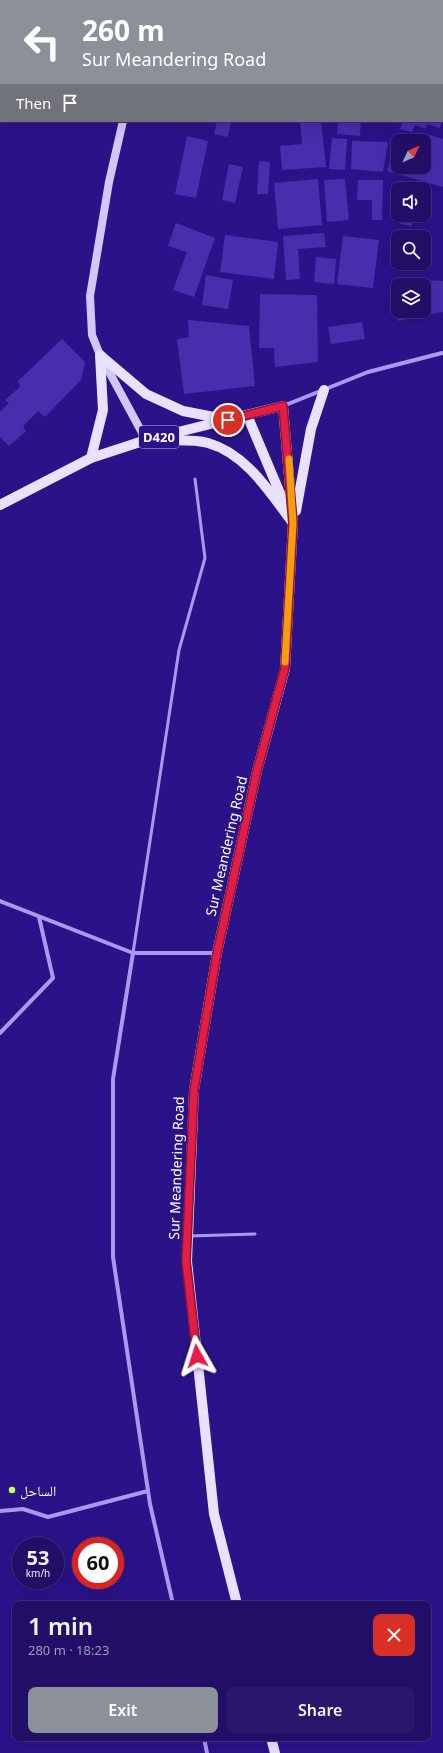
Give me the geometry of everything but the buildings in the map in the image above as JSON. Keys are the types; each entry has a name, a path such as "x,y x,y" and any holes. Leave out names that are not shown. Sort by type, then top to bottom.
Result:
{"main road":[{"path":"100,355 146,394 184,411 228,420"},
{"path":"91,458 102,410 100,355"},
{"path":"293,523 311,429 324,390"},
{"name":"D420","path":"0,505 91,458 146,440 283,406"},
{"name":"Sur Meandering Road","path":"236,1601 214,1514 186,1261 194,1090 217,953 257,771 285,668 293,523 283,406"},
{"name":"Sur Meandering Road","path":"247,415 293,523"},
{"path":"146,440 207,442 231,452 256,475 293,523"},
{"path":"272,1741 275,1753"}],"street":[{"path":"123,122 109,182 90,296 92,336 100,355 146,440"},
{"path":"283,406 368,372 442,353"},
{"path":"0,901 133,953 217,953"},
{"path":"0,1032 53,978 39,917"},
{"path":"133,953 113,1079 113,1257 148,1491 172,1601"},
{"path":"0,1511 23,1509 48,1517 148,1491"},
{"path":"205,1741 207,1753"}],"lane":[{"path":"133,953 179,650 205,558 195,479"},
{"path":"187,1236 255,1234"}],"slow traffic":[{"path":"285,662 293,523 289,459"}],"place":[{"name":"الساحل","path":"12,1490"}],"route":[{"path":"197,1356 186,1261 194,1090 217,953 257,771 285,668 293,523 283,406 228,420"}]}
